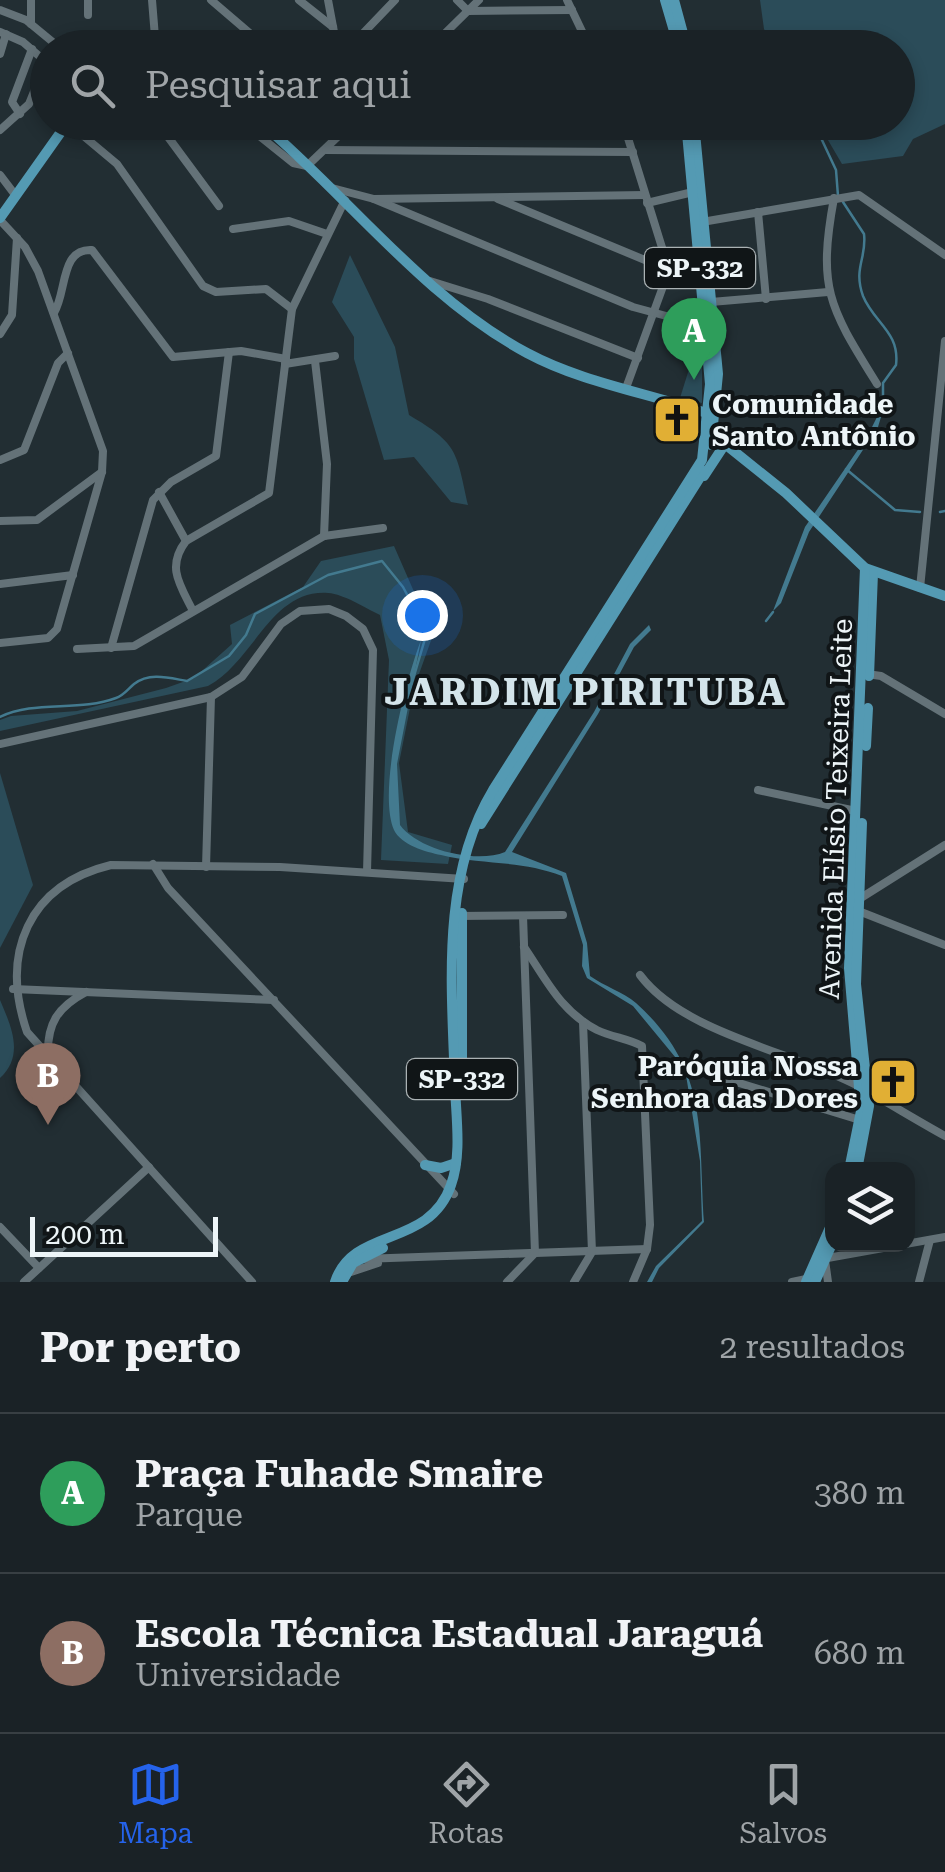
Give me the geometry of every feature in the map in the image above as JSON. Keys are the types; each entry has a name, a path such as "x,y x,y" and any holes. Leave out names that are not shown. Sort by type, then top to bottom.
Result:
{"main road":[{"path":"666,0 677,30"},
{"path":"674,0 680,30"},
{"path":"0,219 56,140"},
{"path":"281,140 430,281 478,321 531,355 708,414 725,444 869,570 945,596"},
{"name":"SP-332","path":"341,1279 353,1254 422,1225 452,1192 456,1163 459,916 466,851 498,783 696,475 710,399 712,302 688,140"},
{"name":"SP-332","path":"466,851 700,482 715,429 709,327 699,251 695,140"},
{"path":"699,251 712,302"},
{"path":"695,409 710,399"},
{"path":"700,482 725,444"},
{"name":"Avenida Elísio Teixeira Leite","path":"855,1162 864,1121 864,1091 850,987 869,570"},
{"name":"Avenida Elísio Teixeira Leite","path":"856,906 856,811 861,772"},
{"name":"SP-332","path":"341,1279 360,1258 428,1228 452,1192 462,1158 459,916"},
{"path":"424,1165 441,1168 456,1163"},
{"path":"815,1280 825,1246"},
{"path":"821,1259 826,1252"}],"street":[{"path":"31,0 31,24"},
{"path":"88,0 88,14"},
{"path":"152,0 160,30"},
{"path":"211,0 245,30"},
{"path":"299,0 333,27"},
{"path":"328,0 334,30"},
{"path":"367,30 396,0"},
{"path":"457,0 468,11 572,10"},
{"path":"448,30 479,0"},
{"path":"567,0 581,30"},
{"path":"0,10 38,30"},
{"path":"0,54 3,33 30,47"},
{"path":"20,114 12,102 30,53"},
{"path":"1,127 30,102"},
{"path":"89,140 118,164 203,286 216,292 266,290 292,309"},
{"path":"170,140 219,206"},
{"path":"264,140 293,163 310,165 336,140"},
{"path":"626,388 656,315 669,270 628,140"},
{"path":"326,150 632,152"},
{"path":"0,175 16,196"},
{"path":"332,188 374,199 656,315 709,327"},
{"path":"374,199 646,199 693,192"},
{"path":"700,222 854,195 867,198 945,255"},
{"path":"495,197 669,270"},
{"path":"836,198 827,238 828,292 836,317 876,384"},
{"path":"193,611 174,572 186,541 270,493 292,309 345,200"},
{"path":"758,212 766,299"},
{"path":"0,219 30,255 54,313 101,443 102,472 53,635 0,643"},
{"path":"233,229 289,221 327,234"},
{"path":"0,334 12,315 18,238"},
{"path":"54,313 72,256 80,250 92,250 169,354 181,359 229,352 286,362 335,356"},
{"path":"430,281 488,299 638,358"},
{"path":"712,302 828,292"},
{"path":"920,588 945,342"},
{"path":"111,648 147,518 160,492 216,456 229,352"},
{"path":"0,460 24,450 58,363 68,353"},
{"path":"315,361 327,464 324,536"},
{"path":"0,521 38,520 102,472"},
{"path":"160,492 186,541"},
{"path":"147,518 172,515"},
{"path":"77,648 111,648 146,641 324,536 383,528"},
{"path":"0,584 74,575"},
{"path":"0,744 211,697 242,677 281,624 300,610 329,610 363,630 375,664 367,872"},
{"path":"866,674 882,676 945,714"},
{"path":"206,867 211,697"},
{"path":"758,790 856,811"},
{"path":"856,906 943,848"},
{"path":"153,864 168,888 452,1192"},
{"path":"252,1282 27,1032 13,989 20,936 45,896 85,871 153,864 462,878"},
{"path":"856,906 945,945"},
{"path":"459,916 563,915"},
{"path":"507,1282 535,1254 523,916"},
{"path":"524,947 546,986 583,1022 640,1044 648,1154 647,1249 633,1282"},
{"path":"640,975 653,991 700,1019 864,1091 945,1136"},
{"path":"524,997 546,986"},
{"path":"13,989 274,1000"},
{"path":"48,1056 53,1019 64,1006 86,992"},
{"path":"574,1282 592,1252 583,1022"},
{"path":"700,1071 864,1121"},
{"path":"24,1282 149,1167"},
{"path":"0,1226 39,1268"},
{"path":"792,1282 815,1280 821,1259 945,1237"},
{"path":"919,1282 930,1240"},
{"path":"360,1258 382,1262 647,1249"},
{"path":"341,1279 382,1262"}],"shaded area":[{"path":"760,0 945,0 945,124 915,138 915,30 764,29"},
{"path":"828,140 912,140 903,156 842,164"},
{"path":"350,255 395,347 409,415 452,450 468,505 451,502 414,457 384,460 354,359 354,337 332,302"},
{"path":"690,366 702,366 702,403 680,398"},
{"path":"887,397 878,427 809,532 781,603 773,611 805,527 868,435"},
{"path":"394,546 433,635 414,688 399,763 408,832 452,845 448,864 381,860 389,660 380,615 341,596 308,595 292,602 224,675 208,686 0,731 0,720 11,716 77,711 194,678 232,644 230,625 303,587 321,561"},
{"path":"649,625 651,630 634,647 598,714 512,852 566,873 587,943 590,976 636,1003 660,1028 684,1067 633,1006 587,978 582,966 583,945 562,876 532,867 421,850 397,835 390,812 396,735 421,640 397,764 400,825 434,848 479,856 505,852 594,712 630,644"},
{"path":"0,773 33,885 0,948"},
{"path":"0,1000 14,1050 8,1069 0,1078"},
{"path":"685,1071 696,1104 699,1131 704,1222 659,1268 652,1282 647,1282 656,1266 702,1221 700,1161"}],"waterway":[{"path":"822,140 836,170 838,196"},
{"path":"843,202 864,234 859,278 863,296 890,336 896,354 896,365 883,383 883,409"},
{"path":"846,469 895,510 920,512"},
{"path":"940,512 945,511"},
{"path":"0,717 27,709 102,702 119,697 146,678 187,681 229,656 246,635 255,614 328,575 382,561 403,587 427,632 409,693"},
{"path":"766,621 773,612"}],"place":[{"name":"Praça Fuhade Smaire","path":"694,380"},
{"name":"Comunidade Santo Antônio","path":"677,420"},
{"name":"Paróquia Nossa Senhora das Dores","path":"893,1082"},
{"name":"Escola Técnica Estadual Jaraguá","path":"48,1125"}],"district":[{"name":"JARDIM PIRITUBA","path":"586,692"}]}
